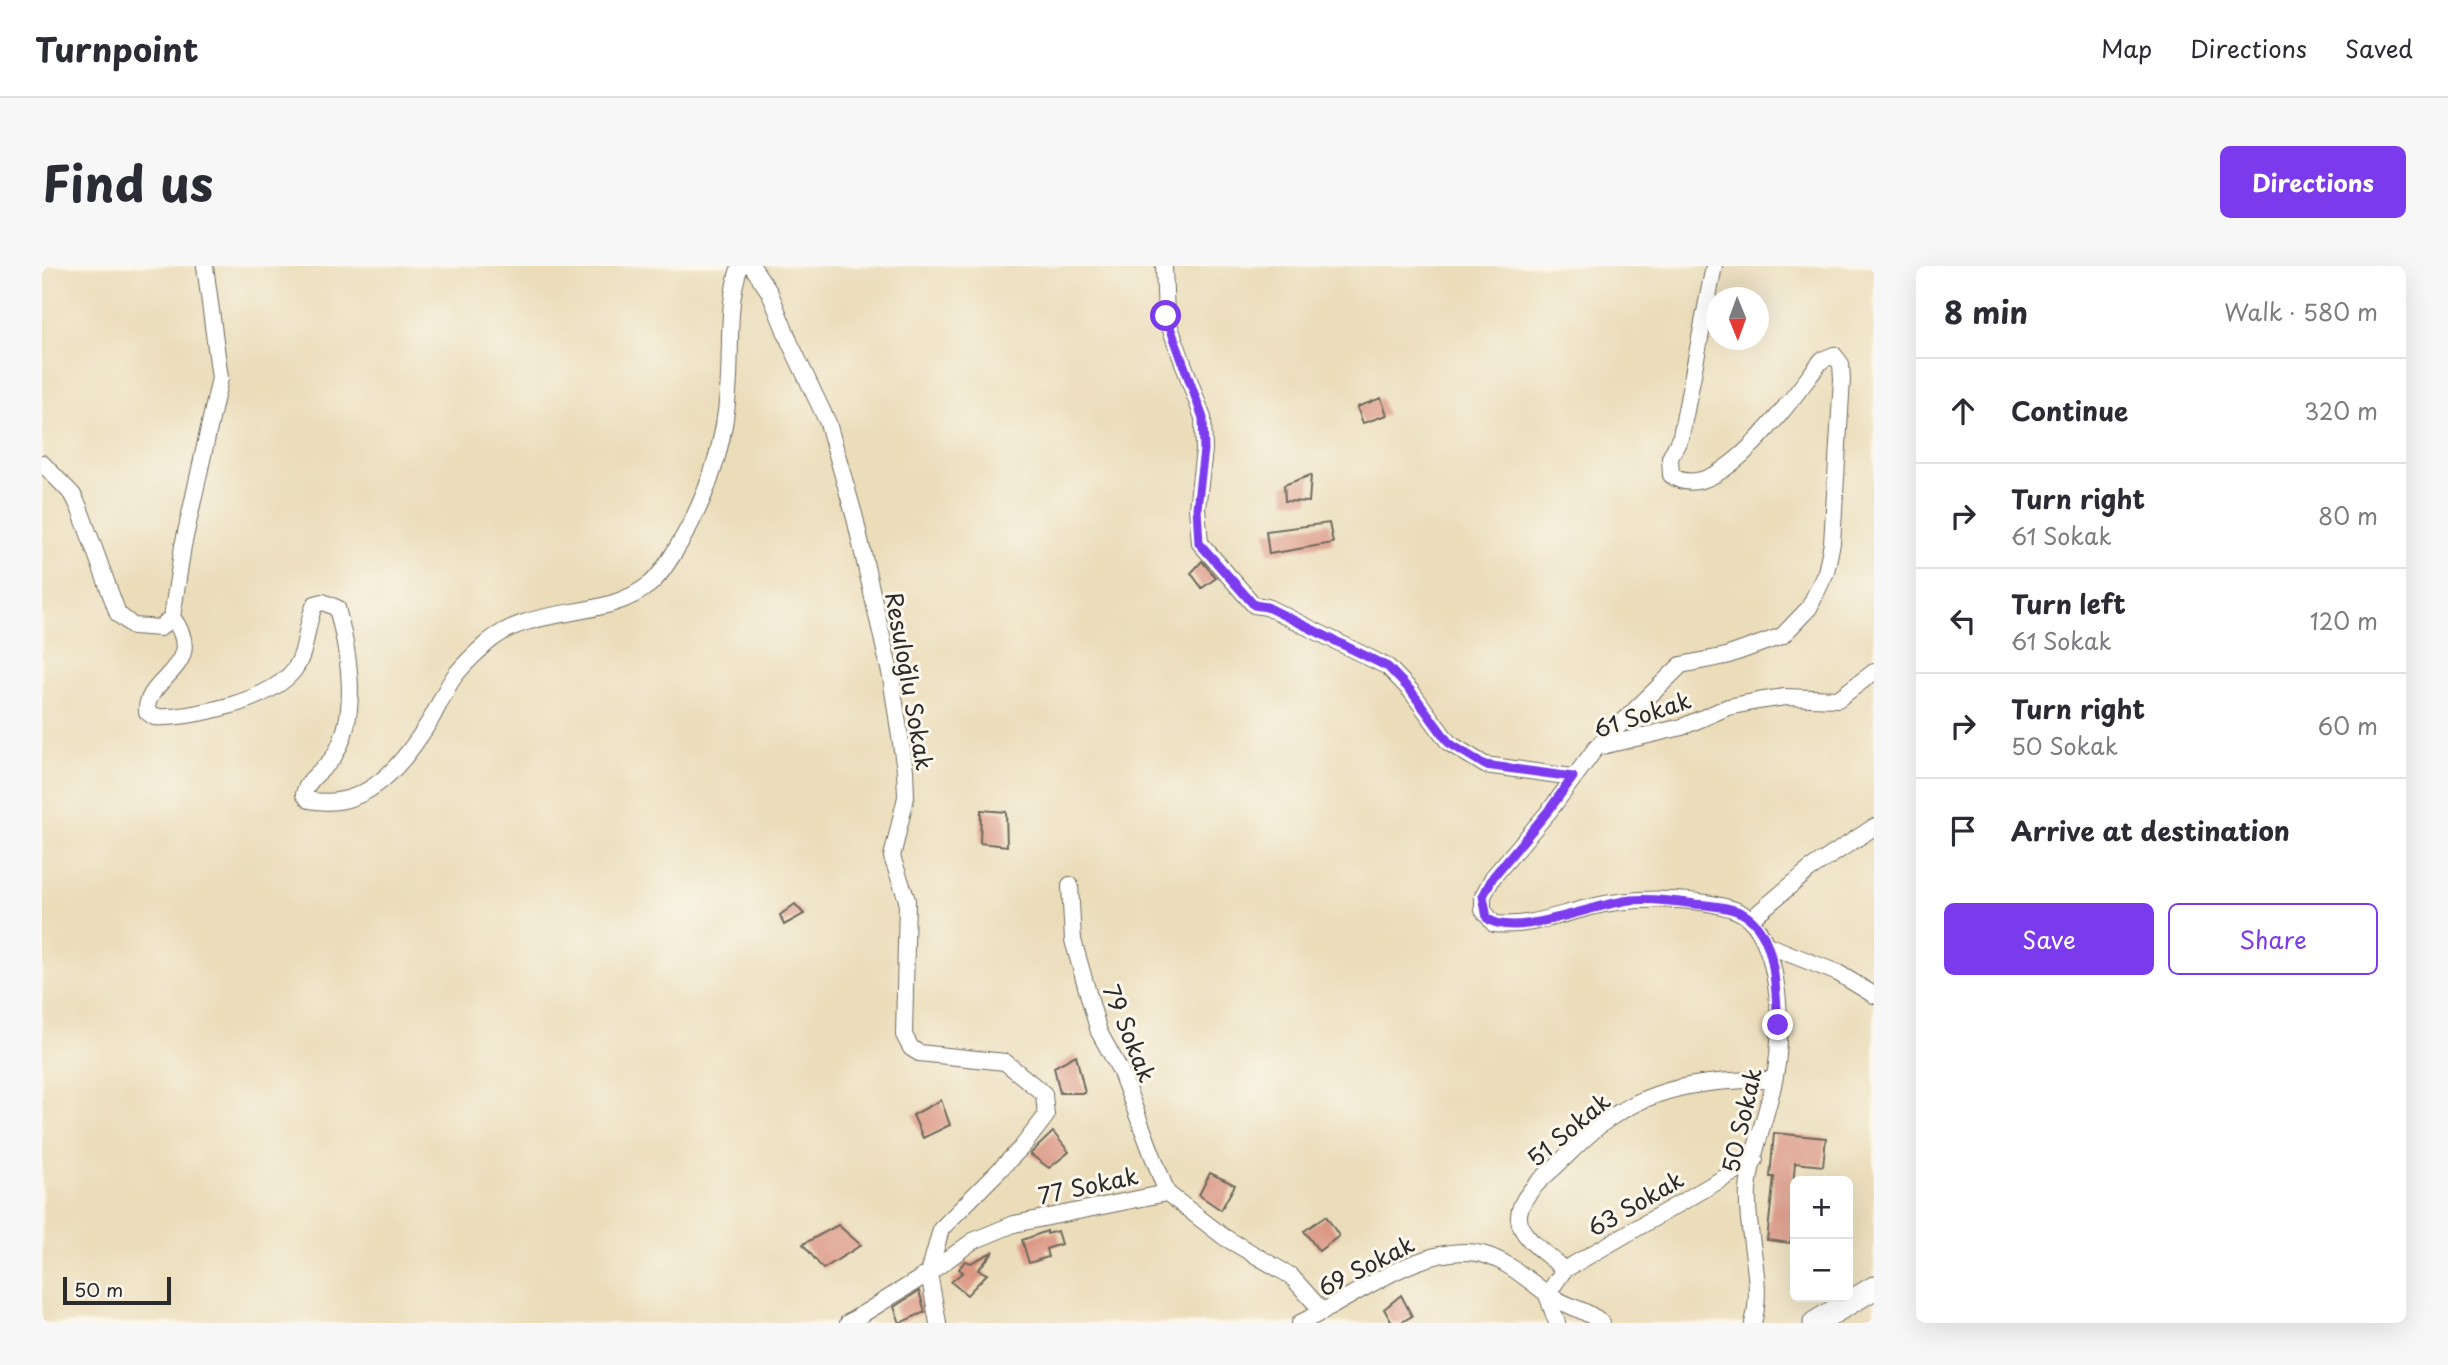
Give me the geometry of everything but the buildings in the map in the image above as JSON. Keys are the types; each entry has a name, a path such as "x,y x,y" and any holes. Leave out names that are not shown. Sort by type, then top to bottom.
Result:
{"highway":[{"path":"1815,1323 1874,1289"}],"street":[{"path":"42,463 72,495 79,507 118,614 133,626 160,628 172,617 183,546 220,378 205,266"},
{"path":"172,617 181,629 182,653 175,671 149,694 147,712 154,717 207,713 251,699 293,671 303,649 309,617 315,604 323,602 337,608 345,638 348,669 348,724 334,757 306,785 304,794 309,800 336,804 355,797 397,770 432,719 456,674 488,642 509,628 628,598 651,584 676,550 707,488 722,447 728,392 733,284 740,266"},
{"name":"Resuloğlu Sokak","path":"752,266 771,293 790,344 828,423 855,518 891,677 905,770 906,797 892,857 907,901 904,1034 911,1048 919,1054 1005,1062 1023,1074 1044,1094 1046,1116 1022,1147 942,1230 929,1273"},
{"path":"1164,266 1166,316 1203,418 1204,450 1197,508 1199,543 1254,605 1267,607 1388,667 1411,691 1449,743 1485,765 1573,777"},
{"path":"1596,748 1681,665 1726,656 1782,636 1810,608 1826,572 1837,492 1836,445 1842,379 1841,365 1834,355 1822,360 1769,430 1726,466 1696,481 1686,482 1671,475 1670,458 1681,436 1714,266"},
{"name":"61 Sokak","path":"1751,919 1736,910 1719,907 1632,900 1515,926 1494,924 1483,910 1483,896 1493,877 1596,748 1682,727 1728,707 1785,697 1838,699 1874,672"},
{"path":"1751,919 1809,870 1874,827"},
{"name":"79 Sokak","path":"1070,885 1073,940 1100,1032 1120,1070 1167,1193"},
{"name":"50 Sokak","path":"1751,919 1767,945 1774,974 1779,1054 1748,1191 1756,1299 1753,1323"},
{"path":"1767,945 1838,973 1874,995"},
{"name":"51 Sokak","path":"1564,1270 1524,1233 1518,1219 1522,1206 1537,1183 1609,1118 1653,1095 1687,1085 1737,1079 1774,1080"},
{"name":"63 Sokak","path":"1547,1295 1564,1270 1755,1160"},
{"name":"77 Sokak","path":"848,1323 929,1273 973,1241 1014,1224 1167,1193 1224,1237 1291,1276 1323,1312"},
{"name":"69 Sokak","path":"1300,1323 1379,1280 1432,1256 1460,1253 1482,1254 1519,1270 1547,1295 1602,1323"},
{"path":"929,1273 939,1323"},
{"path":"1547,1295 1557,1323"}],"route":[{"path":"1166,316 1203,418 1204,450 1197,508 1199,543 1254,605 1267,607 1388,667 1411,691 1449,743 1485,765 1573,777 1493,877 1483,896 1483,910 1487,918 1494,924 1515,926 1589,907 1632,900 1686,902 1736,910 1751,919 1767,945 1774,974 1778,1025"}]}
